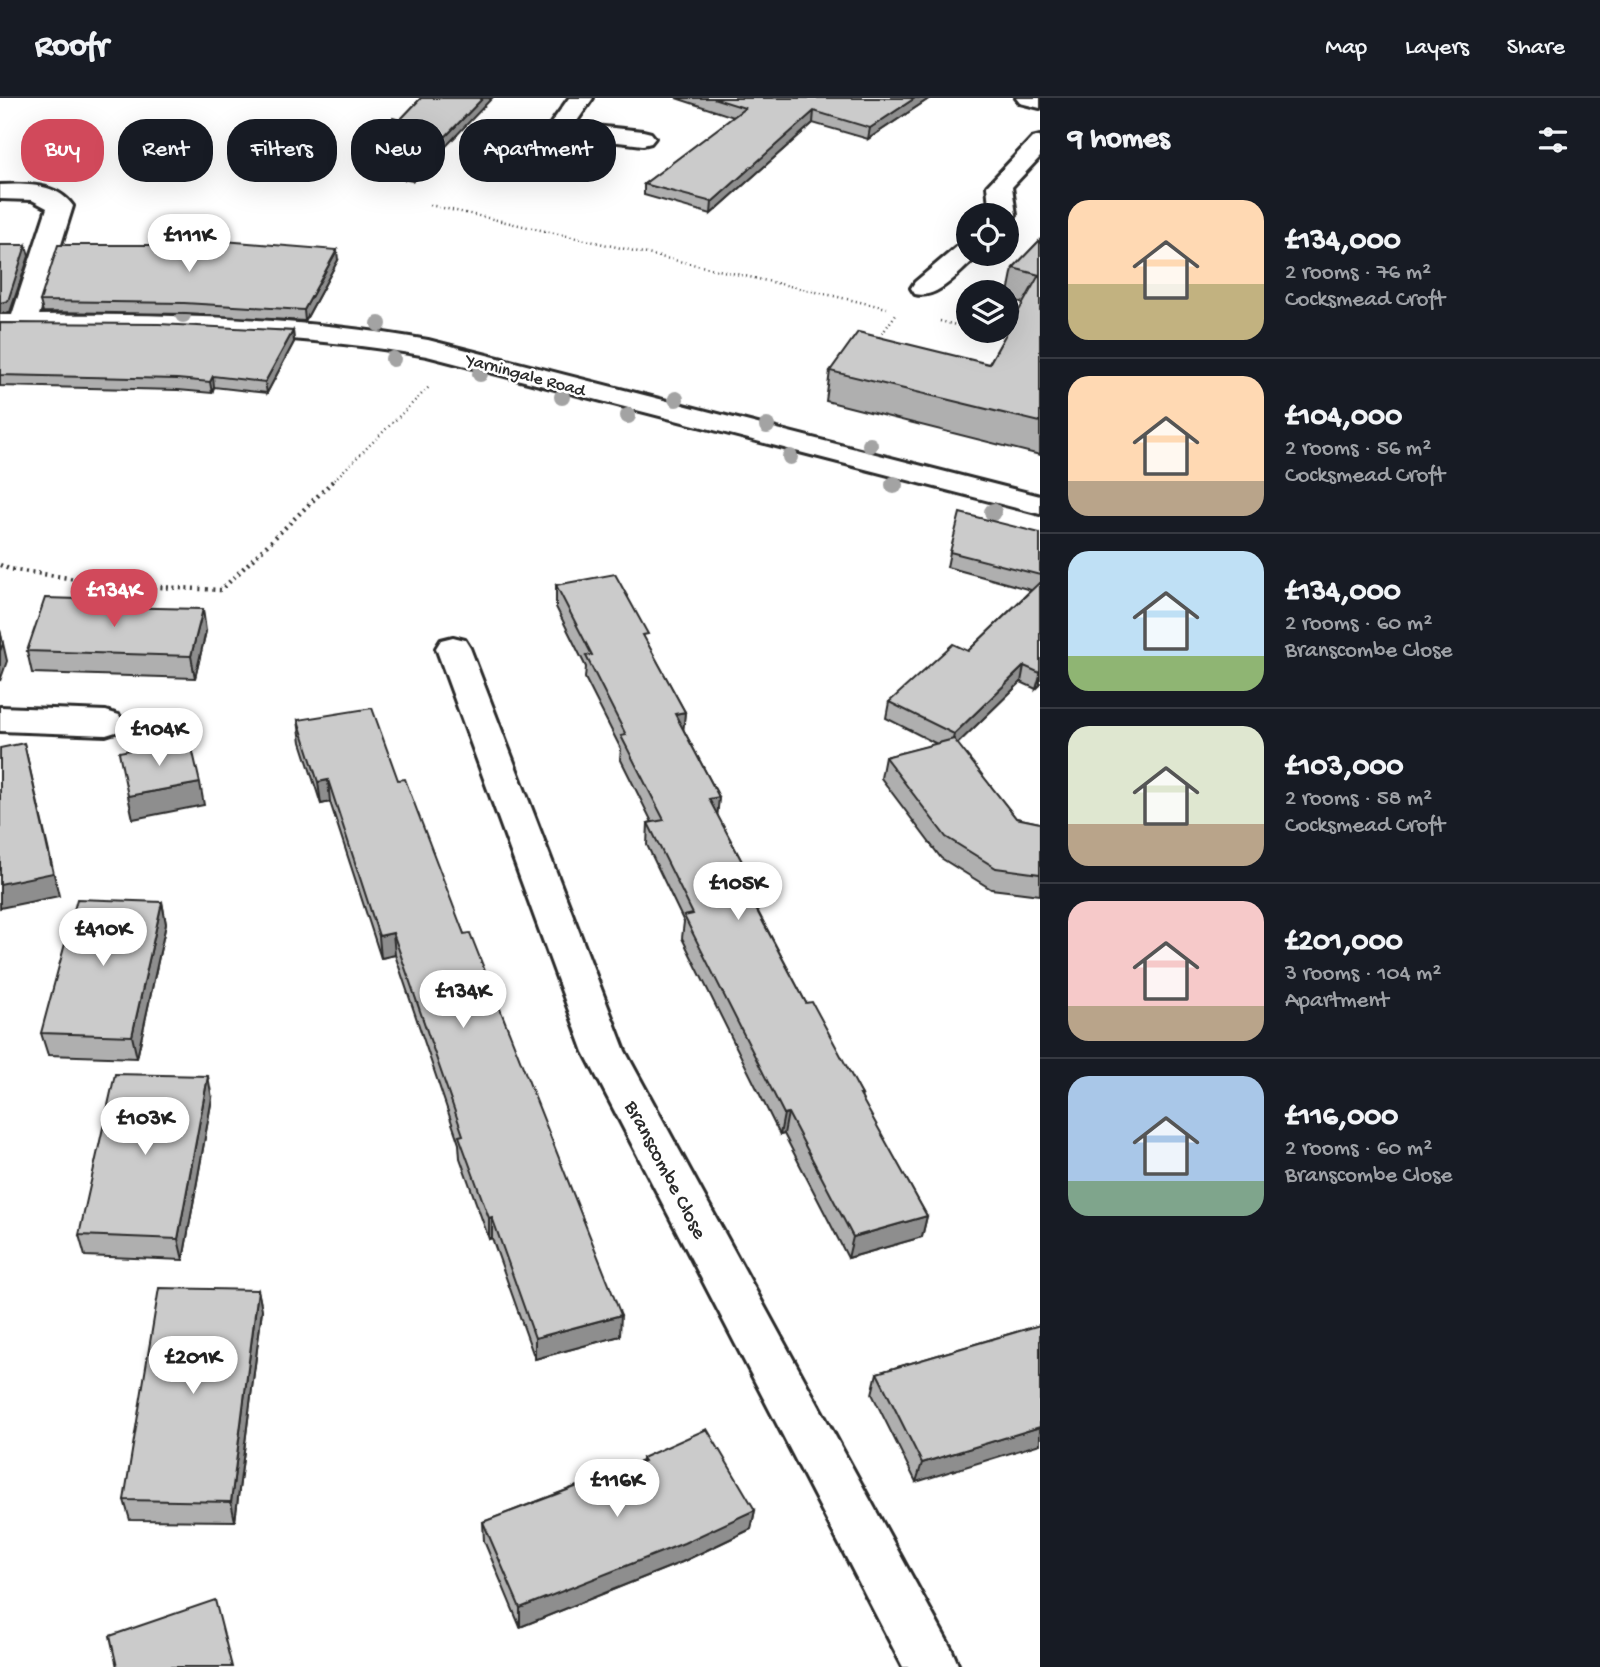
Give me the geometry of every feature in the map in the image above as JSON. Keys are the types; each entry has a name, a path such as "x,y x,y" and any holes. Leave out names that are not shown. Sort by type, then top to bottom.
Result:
{"street":[{"path":"581,98 559,129 643,138"},
{"path":"1028,98 1040,101"},
{"path":"1001,203 999,186 1040,143"},
{"path":"0,192 41,195 51,198 60,206 12,323"},
{"path":"924,288 956,261"},
{"name":"Yarningale Road","path":"12,323 261,325 365,336 460,357 1040,505"},
{"name":"Branscombe Close","path":"453,648 605,1052 932,1667"},
{"path":"0,719 106,723"}],"path":[{"path":"430,205 899,311 875,344"},
{"path":"0,565 116,585 221,590 460,357"}],"building":[{"path":"421,98 483,98 463,119 459,119 459,123 445,137 445,119 401,119"},
{"path":"713,98 915,98 870,128 814,111 712,202 644,184 745,108"},
{"path":"198,239 337,250 304,310 184,303 40,301 58,245 196,245"},
{"path":"1040,240 1040,422 830,371 858,332 989,364 1001,343 1019,343 1019,311 1039,275 1013,268 1019,266 1019,262"},
{"path":"0,245 26,245 8,301 0,303"},
{"path":"0,323 159,324 293,331 265,382 213,376 210,382 0,375"},
{"path":"960,513 1040,533 1040,575 950,552"},
{"path":"615,574 648,634 643,635 685,712 675,714 719,797 709,799 757,890 747,892 806,1003 812,1002 927,1216 853,1237 788,1113 784,1114 684,916 693,914 648,823 664,820 621,736 626,735 586,656 592,655 556,585"},
{"path":"1040,582 1040,673 1024,666 954,734 889,702 953,644 968,651"},
{"path":"45,598 112,600 110,607 203,609 191,656 27,651"},
{"path":"372,708 398,780 405,779 464,934 470,933 621,1315 535,1338 492,1217 489,1218 459,1136 463,1135 393,933 379,936 328,780 318,782 298,720"},
{"path":"190,739 200,783 128,796 119,752"},
{"path":"954,739 1016,818 1040,823 1040,874 996,868 946,837 885,757"},
{"path":"24,743 53,873 0,884 0,748"},
{"path":"77,899 162,902 132,1036 41,1033"},
{"path":"115,1074 208,1076 178,1239 79,1235"},
{"path":"159,1288 258,1290 231,1502 124,1500"},
{"path":"1040,1325 1040,1427 922,1463 877,1373"},
{"path":"707,1429 755,1510 684,1543 520,1608 483,1522 644,1461 642,1458"},
{"path":"215,1600 232,1667 117,1667 110,1636"}]}
